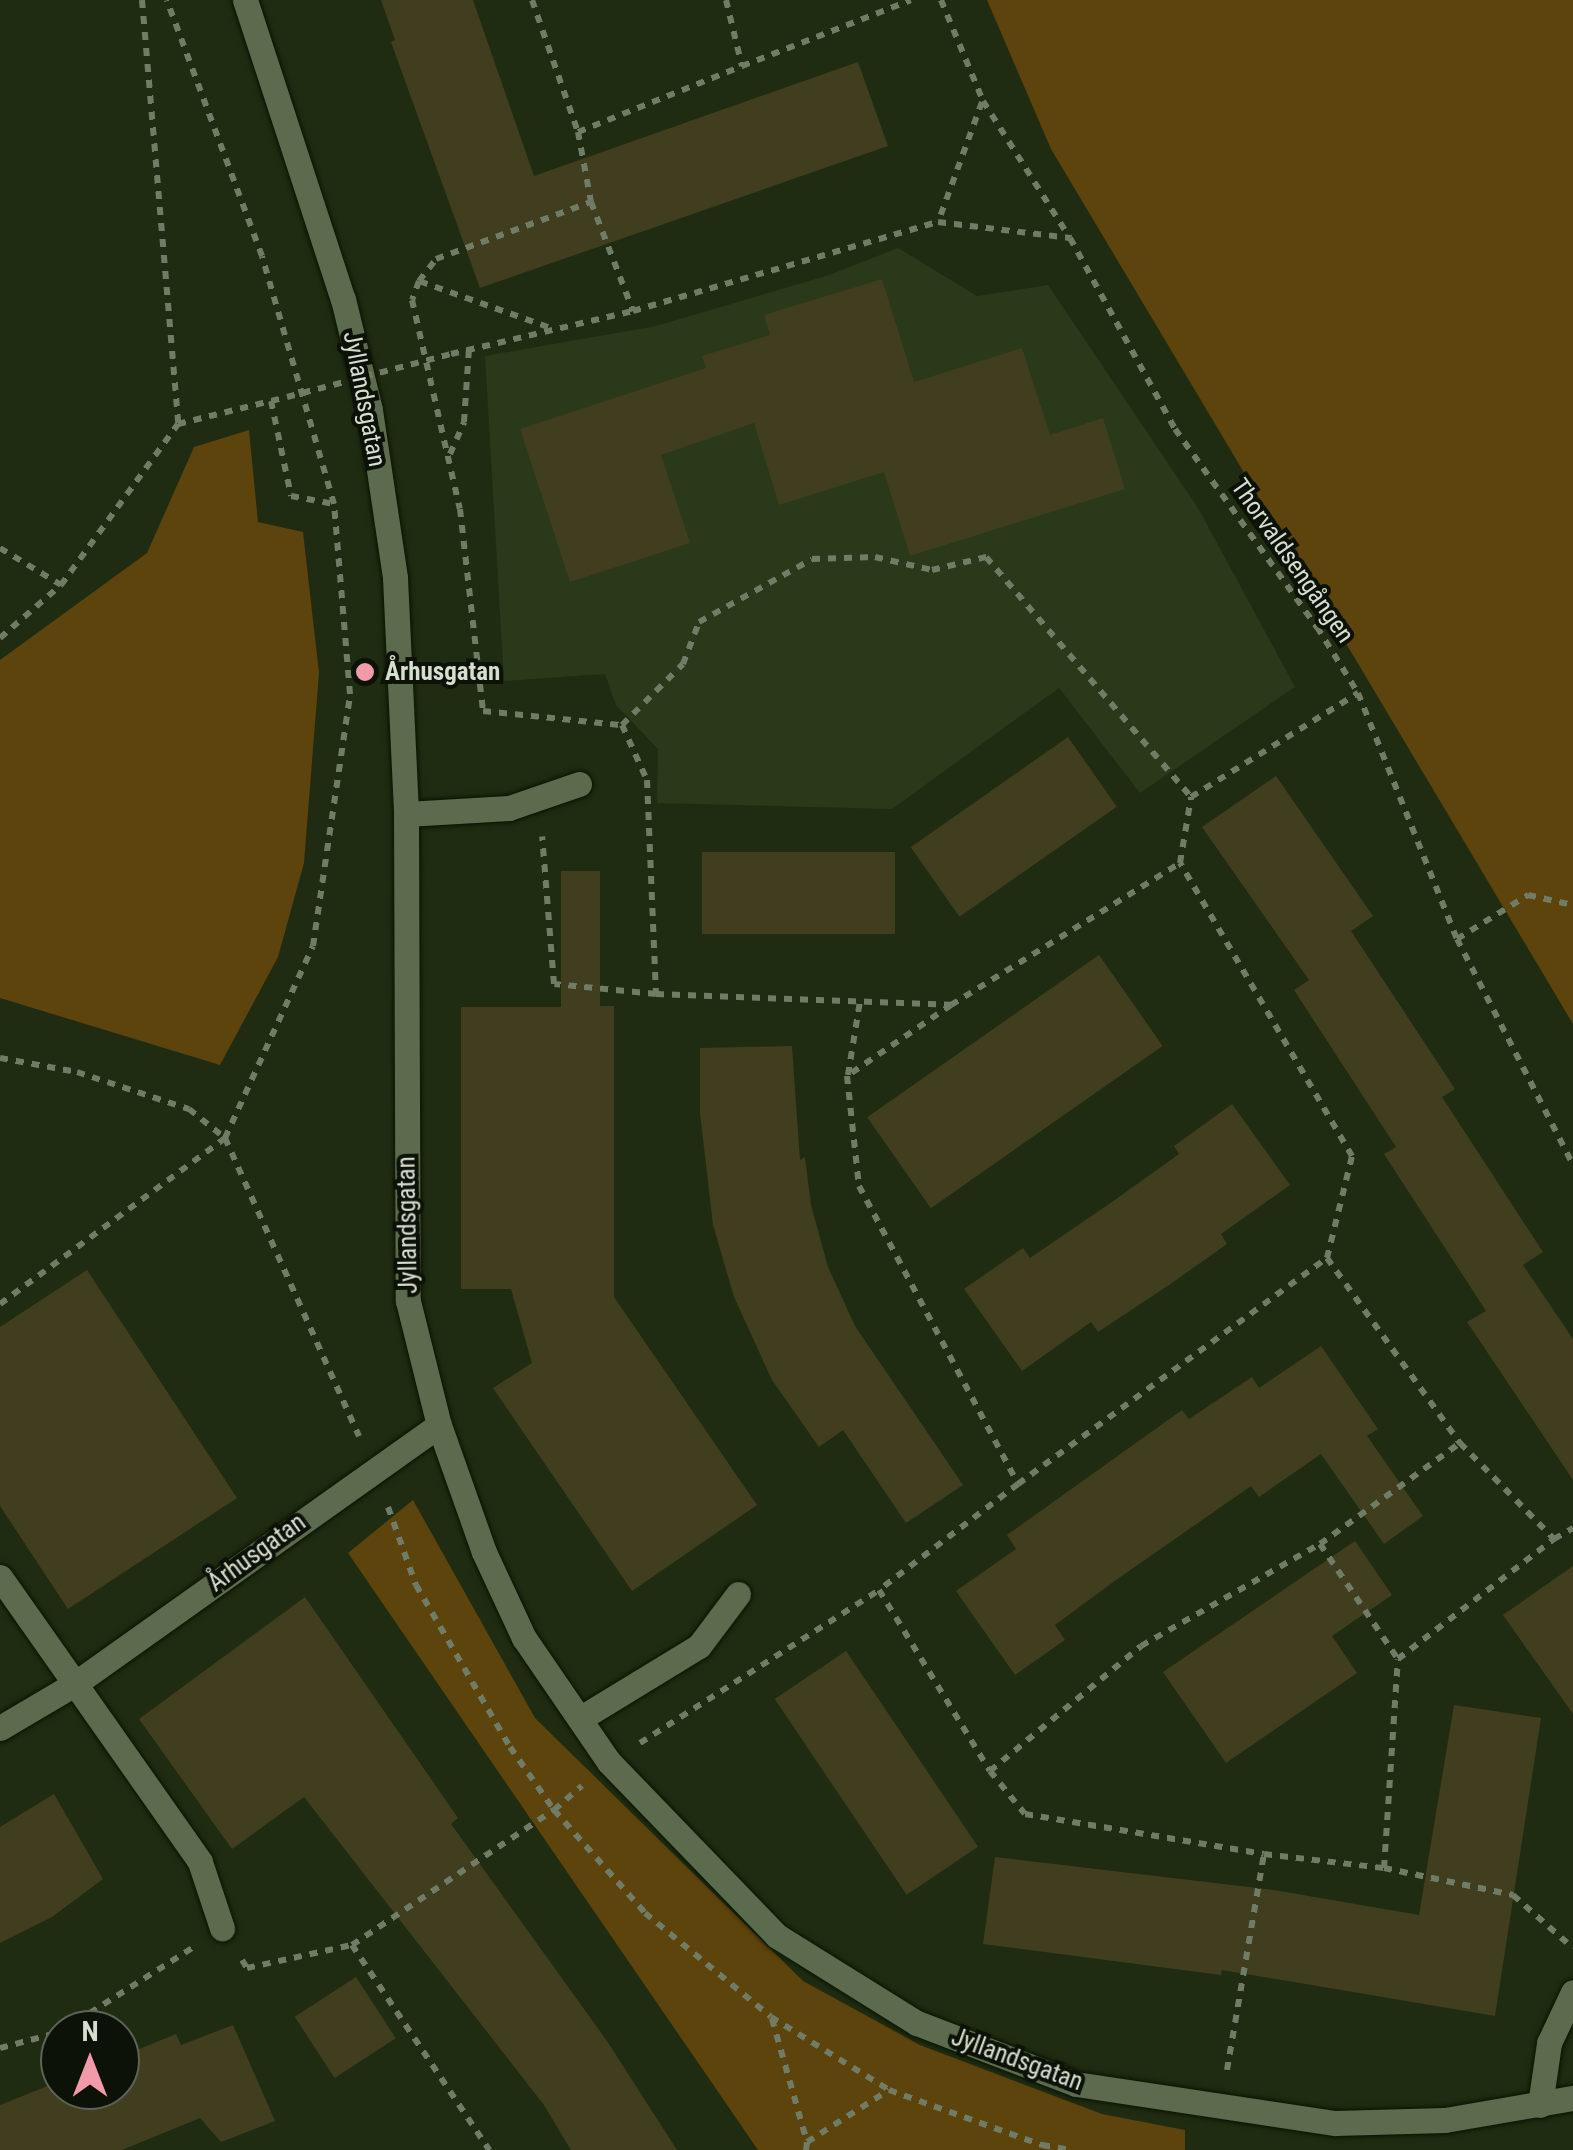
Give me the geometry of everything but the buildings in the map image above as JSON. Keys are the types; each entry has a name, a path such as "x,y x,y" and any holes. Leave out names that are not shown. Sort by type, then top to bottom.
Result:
{"street":[{"name":"Jyllandsgatan","path":"245,0 343,299 370,410 395,578 406,814 408,1302 438,1425 484,1552 524,1638 609,1762 777,1936 916,2023 1076,2084 1335,2124 1446,2120 1573,2098"},
{"path":"406,814 509,808 579,784"},
{"name":"Århusgatan","path":"0,1728 76,1683 438,1425"},
{"path":"0,1577 200,1862 222,1928"},
{"path":"581,1718 699,1646 738,1594"},
{"path":"1540,2106 1549,2043 1573,1992"}],"path":[{"path":"142,0 178,424"},
{"path":"0,1304 225,1138 313,946 350,694 334,504 262,256 167,0"},
{"path":"532,0 578,132 591,202 633,311"},
{"path":"726,0 742,66"},
{"path":"578,132 911,0"},
{"name":"Thorvaldsengången","path":"941,0 983,101 1070,238 1175,428 1317,627 1358,694 1457,939 1573,1165"},
{"path":"938,222 983,101"},
{"path":"591,202 436,259 419,281 412,300 450,454 483,712 622,725"},
{"path":"0,638 61,585 178,424 549,327 633,311 938,222 1070,238"},
{"path":"419,281 549,327"},
{"path":"450,454 464,422 469,350"},
{"path":"271,401 291,496 334,504"},
{"path":"0,548 61,585"},
{"path":"622,725 683,664 699,622 812,559 875,557 932,570 986,557 1191,798"},
{"path":"95,2010 222,1928 246,1968 352,1946 554,1810 609,1762 879,1590 1327,1258 1352,1156 1180,863 1191,798 1358,694"},
{"path":"622,725 647,780 656,994"},
{"path":"539,798 554,984 656,994 951,1005"},
{"path":"847,1076 951,1005 1180,863"},
{"path":"1457,939 1528,896 1573,905"},
{"path":"860,1001 847,1076 859,1186 1018,1484"},
{"path":"0,1058 77,1072 189,1109 225,1138 374,1469 416,1585 510,1747 554,1810 645,1913 772,2017 888,2090 1042,2145 1071,2150"},
{"path":"1327,1258 1460,1443 1554,1539"},
{"path":"990,1771 1141,1646 1320,1544 1460,1443"},
{"path":"1398,1659 1573,1528"},
{"path":"1320,1544 1398,1659 1384,1868"},
{"path":"879,1590 990,1771 1025,1814 1264,1854 1384,1868 1513,1895 1573,1948"},
{"path":"1220,2109 1264,1854"},
{"path":"352,1946 490,2150"},
{"path":"772,2017 806,2146 888,2090"},
{"path":"0,2048 40,2037"}],"shaded area":[{"path":"987,0 1573,0 1573,1024 1051,149"},
{"path":"898,248 977,296 1048,285 1198,508 1295,687 1140,793 1059,688 892,809 657,803 658,749 616,705 605,674 504,681 485,356 656,326 829,275"},
{"path":"249,430 258,522 303,532 319,673 304,863 278,957 220,1065 0,998 0,660 147,553 194,447"},
{"path":"413,1500 535,1718 803,1981 920,2045 1102,2114 1185,2130 1185,2150 758,2150 348,1553"}],"place":[{"name":"Århusgatan","path":"365,672"}]}
